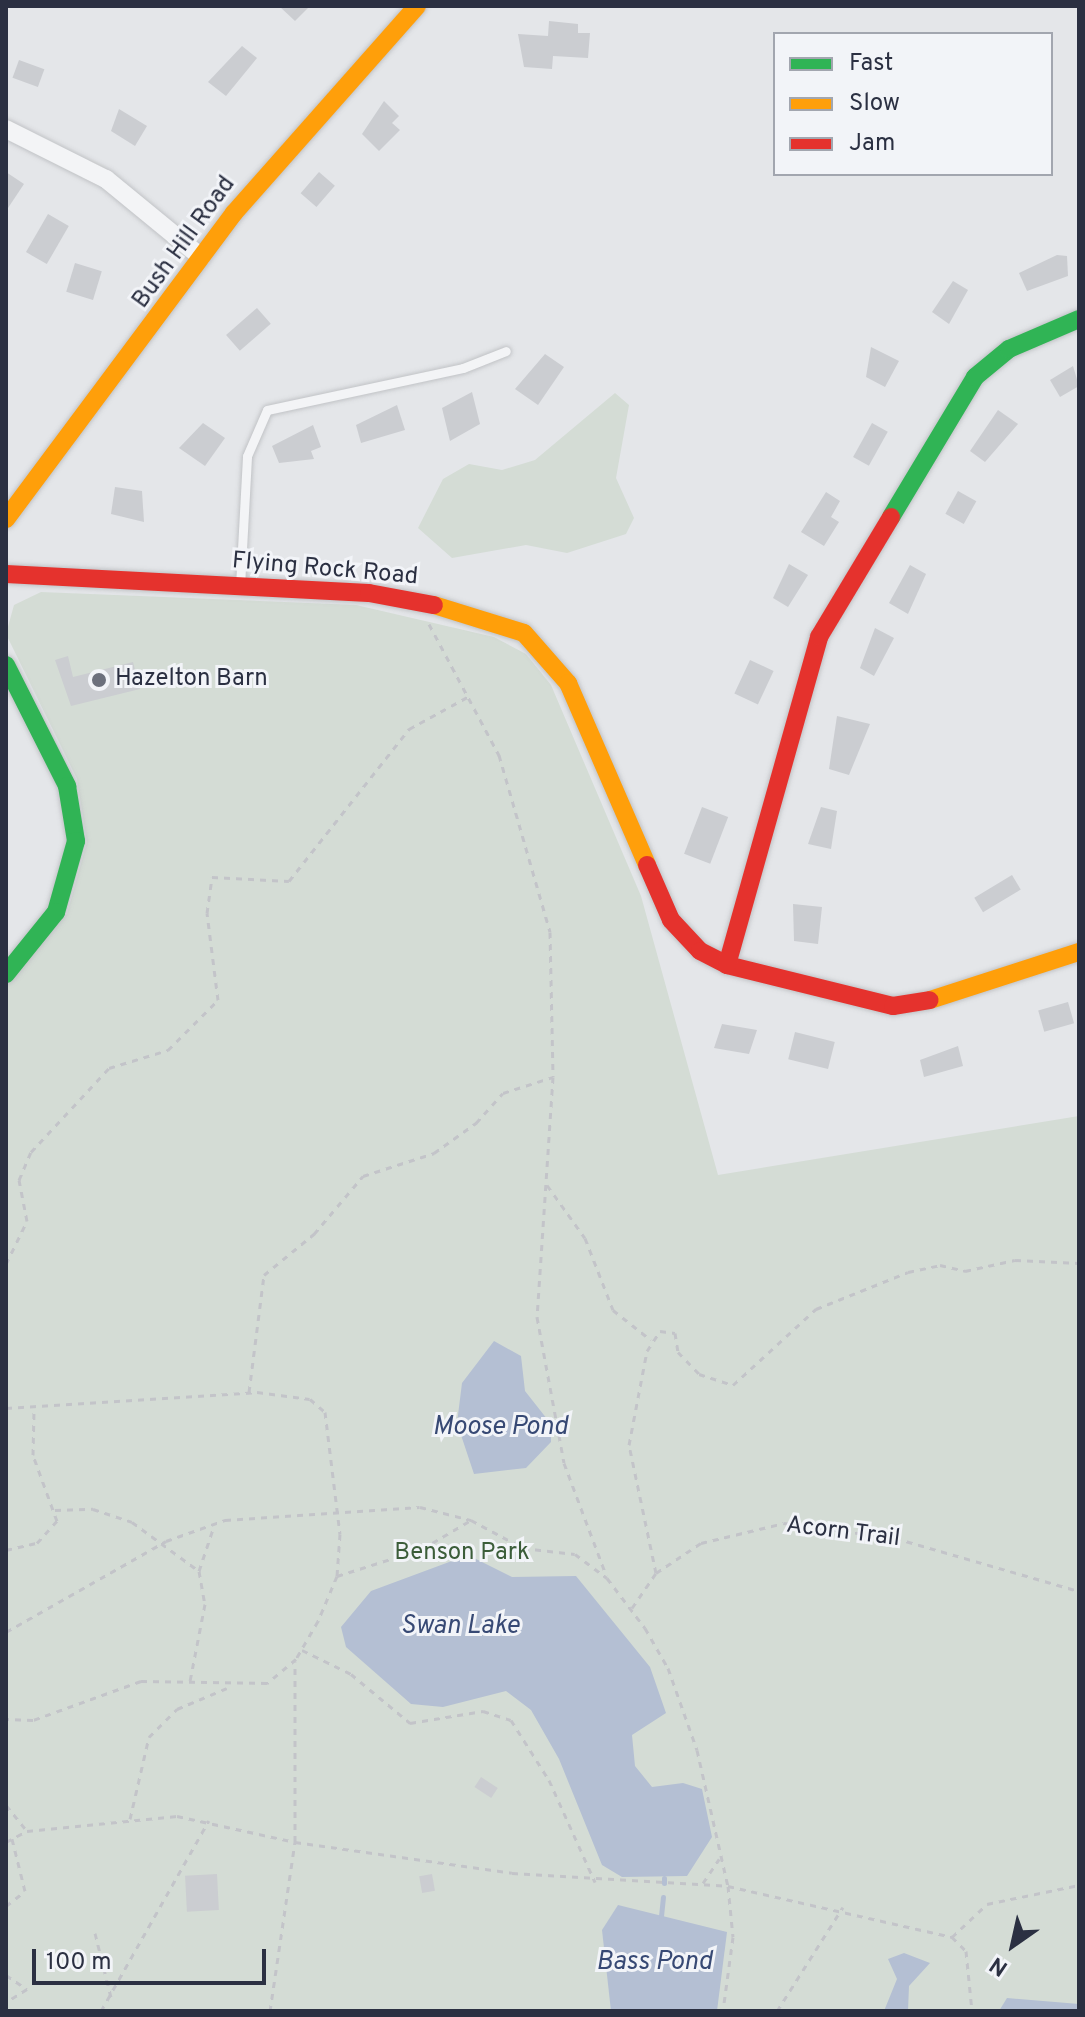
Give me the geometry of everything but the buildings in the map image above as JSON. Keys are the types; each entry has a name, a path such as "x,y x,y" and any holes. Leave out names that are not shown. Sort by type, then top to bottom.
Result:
{"street":[{"name":"Bush Hill Road","path":"6,519 201,257 417,6"},
{"path":"6,129 106,179 201,257"},
{"path":"727,965 819,637 975,377 1009,349 1079,319"},
{"name":"Flying Rock Road","path":"6,574 402,598 524,633 568,683 671,920 700,951 727,965 893,1006 928,1003 1079,952"},
{"path":"6,665 67,786 76,841 56,912 6,974"}],"lane":[{"path":"240,586 247,456 267,410 463,368 506,351"}],"path":[{"path":"442,637 471,695 527,832 550,932 553,1077 537,1288 542,1362 564,1463 607,1578"},
{"path":"6,1264 27,1221 19,1180 31,1152 109,1068 168,1050 218,1000 207,913 212,877 289,881 409,729 471,695"},
{"path":"249,1393 264,1275 314,1234 363,1176 434,1153 503,1093 553,1077"},
{"path":"546,1184 585,1238 613,1310 651,1340"},
{"path":"656,1573 629,1445 651,1340 660,1331 675,1333 678,1352 699,1374 733,1385 816,1309 908,1272 940,1265 965,1271 1015,1260 1079,1263"},
{"path":"6,1408 34,1411 249,1393 298,1396 325,1412 339,1509 337,1576 302,1650 296,1659 267,1683 227,1688 177,1709 149,1737 130,1819"},
{"path":"6,1550 48,1536 55,1510 33,1455 34,1411"},
{"path":"6,1632 166,1541 215,1525 339,1509 420,1507 471,1520 523,1548 575,1554 607,1578 632,1608 680,1700 717,1825 719,1859 728,1886 733,1937 723,2011"},
{"path":"55,1510 93,1509 166,1541 199,1571"},
{"path":"337,1576 422,1549 471,1520"},
{"name":"Acorn Trail","path":"632,1608 656,1573 701,1543 784,1523 895,1538 1079,1591"},
{"path":"190,1681 205,1604 199,1571 215,1525"},
{"path":"302,1650 351,1674 410,1723 483,1711 511,1720 542,1766 595,1882"},
{"path":"270,2011 295,1842 296,1659"},
{"path":"6,1719 33,1720 141,1681 190,1681 227,1688"},
{"path":"6,1805 27,1831"},
{"path":"6,1842 27,1831 130,1819 209,1820 295,1842 595,1882 728,1886 843,1907 952,1937 966,1951 972,2011"},
{"path":"101,2011 209,1820"},
{"path":"6,1906 25,1891 12,1839"},
{"path":"703,1883 719,1859"},
{"path":"952,1937 987,1904 1079,1885"},
{"path":"777,2011 843,1907"},
{"path":"95,1933 111,1997"},
{"path":"6,1975 27,1989 6,2002"}],"green space":[{"path":"615,393 629,405 616,478 634,518 626,534 567,553 526,545 452,558 418,528 443,479 469,464 502,470 535,460"},
{"name":"Benson Park","path":"41,592 356,605 494,637 526,654 551,685 641,896 718,1175 1079,1116 1079,2011 6,2011 6,978 67,914 87,842 77,779 6,634 14,605"}],"water":[{"name":"Moose Pond","path":"494,1341 521,1356 525,1391 551,1424 551,1442 526,1468 474,1474 457,1423 462,1383"},
{"name":"Swan Lake","path":"468,1555 512,1577 576,1576 650,1667 666,1713 632,1735 635,1766 652,1787 683,1783 702,1789 712,1837 687,1876 622,1877 602,1865 559,1759 531,1710 506,1691 443,1707 411,1704 346,1647 341,1627 371,1591"},
{"name":"Bass Pond","path":"618,1905 727,1932 717,2011 611,2011 602,1930"},
{"path":"904,1953 930,1963 909,1986 908,2011 884,2011 897,1979 888,1959"},
{"path":"1007,1998 1079,2004 1079,2011 999,2011"}],"waterway":[{"path":"664,1878 664,1883"},
{"path":"661,1916 663,1897"}],"traffic: fast":[{"path":"891,517 975,377 1009,349 1079,319"},
{"path":"6,665 67,786 76,841 56,912 6,974"}],"traffic: slow":[{"path":"6,519 234,213 417,6"},
{"path":"434,605 524,633 568,683 647,865"},
{"path":"930,1000 1079,952"}],"traffic: jam":[{"path":"727,965 819,637 891,517"},
{"path":"6,574 369,593 434,605"},
{"path":"647,865 671,920 700,951 727,965 893,1006 930,1000"}],"place":[{"name":"Hazelton Barn","path":"99,680"}]}
